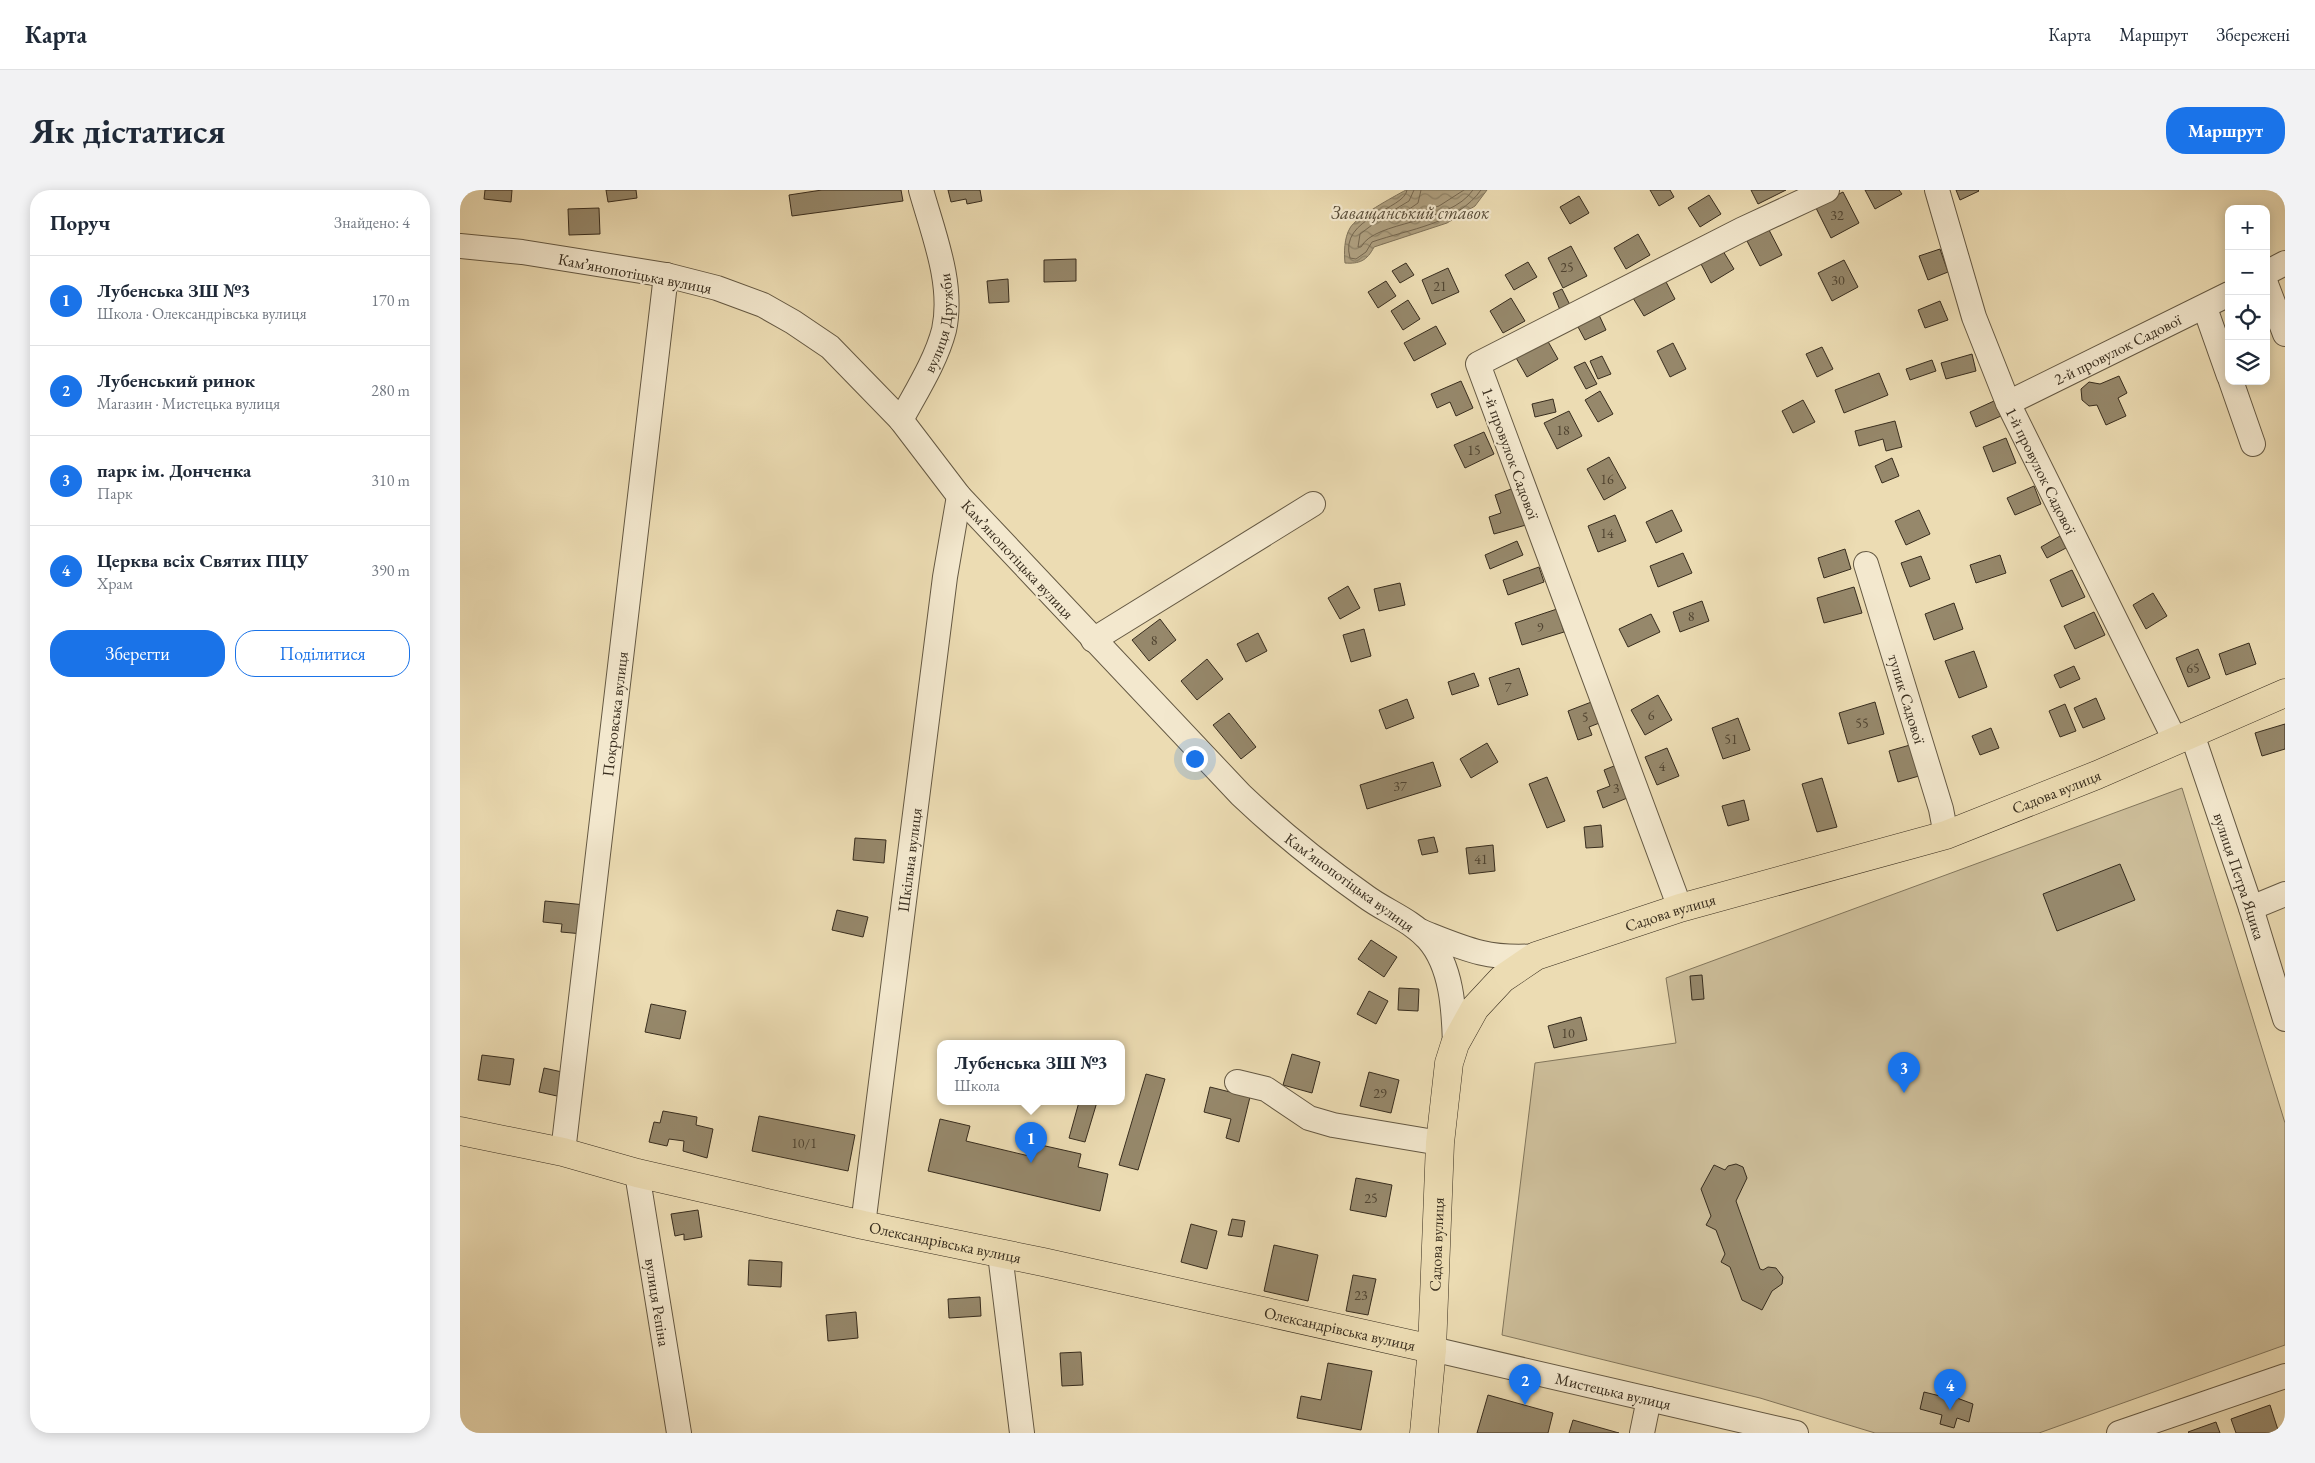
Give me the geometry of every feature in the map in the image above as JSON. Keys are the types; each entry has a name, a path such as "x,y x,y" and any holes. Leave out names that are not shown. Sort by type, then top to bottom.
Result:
{"main road":[{"name":"Садова вулиця","path":"1424,1433 1432,1348 1440,1143 1449,1063 1455,1044 1471,1014 1487,992 1502,979 1536,956 1680,908 1946,835 2097,775 2285,693"},
{"name":"Олександрівська вулиця","path":"460,1131 563,1152 637,1173 863,1225 1432,1348"}],"street":[{"name":"вулиця Дружби","path":"901,420 937,350 944,329 946,310 942,270 921,190"},
{"name":"1-й провулок Садової","path":"1680,908 1478,364 1741,230 1827,190"},
{"name":"1-й провулок Садової","path":"1937,190 1974,316 2008,403 2184,737"},
{"name":"Камʼянопотіцька вулиця","path":"460,246 522,252 666,275 717,288 754,301 793,322 830,347 901,420 959,496 1241,795 1282,834 1368,898 1429,939 1439,957 1453,998 1455,1044"},
{"path":"2270,271 2285,263"},
{"name":"Покровська вулиця","path":"563,1152 666,275"},
{"name":"2-й провулок Садової","path":"2008,403 2205,308 2227,295"},
{"path":"2270,295 2285,334"},
{"path":"2205,308 2225,365"},
{"path":"2232,385 2253,444"},
{"name":"Шкільна вулиця","path":"863,1225 945,577 959,496"},
{"path":"1093,640 1312,504"},
{"name":"тупик Садової","path":"1866,564 1941,809 1946,835"},
{"name":"вулиця Петра Яцика","path":"2184,737 2251,908 2285,1019"},
{"path":"2251,908 2285,894"},
{"path":"1419,931 1466,950 1489,956 1512,958 1536,956"},
{"path":"1237,1082 1266,1089 1309,1118 1332,1125 1440,1143"},
{"name":"вулиця Рєпіна","path":"637,1173 679,1433"},
{"path":"1000,1254 1022,1433"},
{"name":"Мистецька вулиця","path":"1432,1348 1796,1433"},
{"path":"2119,1433 2285,1376"},
{"path":"1642,1433 1649,1399"}],"shaded area":[{"path":"2182,788 2285,1123 2285,1345 2039,1433 1875,1433 1760,1398 1502,1335 1535,1063 1676,1043 1666,978"}],"water":[{"name":"Заващанський ставок","path":"1406,190 1487,190 1475,206 1447,223 1374,247 1362,261 1345,263 1348,232 1354,223 1359,218"}],"building":[{"path":"485,190 512,190 511,202 484,199"},
{"path":"606,190 636,190 637,198 608,202"},
{"path":"822,190 901,190 903,201 792,216 789,195"},
{"path":"948,190 980,190 982,201 967,204 966,199 951,202"},
{"path":"1650,190 1670,190 1674,197 1659,206"},
{"path":"1751,190 1786,190 1758,204"},
{"path":"1865,190 1899,190 1902,194 1875,209"},
{"path":"1956,190 1978,190 1979,191 1960,200"},
{"path":"1843,192 1859,223 1831,238 1815,206"},
{"path":"1709,195 1721,214 1700,227 1688,208"},
{"path":"1579,196 1589,213 1570,224 1560,207"},
{"path":"599,208 600,234 569,235 568,209"},
{"path":"1769,230 1782,255 1760,266 1747,241"},
{"path":"1638,234 1650,255 1626,269 1614,248"},
{"path":"1571,246 1587,276 1563,288 1548,258"},
{"path":"1940,249 1948,272 1928,280 1919,256"},
{"path":"1723,251 1734,269 1711,283 1701,264"},
{"path":"1076,259 1076,281 1044,282 1044,260"},
{"path":"1844,260 1858,287 1832,301 1818,273"},
{"path":"1528,262 1537,277 1514,290 1505,275"},
{"path":"1406,263 1414,275 1400,283 1392,271"},
{"path":"1448,268 1459,292 1432,304 1422,280"},
{"path":"1008,279 1009,302 989,303 987,281"},
{"path":"1665,280 1675,299 1644,316 1633,298"},
{"path":"1386,281 1396,296 1378,308 1368,292"},
{"path":"1562,289 1570,305 1560,310 1553,293"},
{"path":"1511,298 1525,321 1503,333 1490,311"},
{"path":"1408,300 1420,319 1403,330 1391,311"},
{"path":"1940,301 1948,320 1925,328 1918,310"},
{"path":"1599,315 1606,330 1585,340 1577,325"},
{"path":"1436,326 1446,344 1414,361 1404,343"},
{"path":"1546,338 1558,359 1527,377 1515,356"},
{"path":"1673,343 1686,369 1670,377 1657,351"},
{"path":"1822,347 1833,369 1817,377 1806,354"},
{"path":"1972,354 1976,371 1946,379 1941,363"},
{"path":"1602,356 1611,374 1598,379 1590,361"},
{"path":"1932,360 1936,371 1910,380 1906,369"},
{"path":"1585,362 1597,384 1586,389 1574,367"},
{"path":"1879,373 1888,395 1844,413 1835,390"},
{"path":"2119,376 2127,393 2118,398 2126,416 2106,425 2097,405 2089,406 2082,400 2081,389 2089,382 2100,384"},
{"path":"1461,381 1473,408 1456,416 1450,402 1437,408 1431,394"},
{"path":"1600,391 1613,414 1598,422 1585,400"},
{"path":"1553,399 1556,412 1535,417 1532,404"},
{"path":"1803,400 1815,422 1793,433 1782,411"},
{"path":"1994,401 2001,416 1976,427 1970,412"},
{"path":"1569,411 1582,436 1557,449 1544,423"},
{"path":"1895,421 1902,447 1886,451 1883,439 1859,446 1855,431"},
{"path":"1484,432 1494,454 1465,468 1454,445"},
{"path":"2006,438 2016,463 1993,472 1983,447"},
{"path":"1609,457 1626,488 1604,500 1587,469"},
{"path":"1892,458 1899,476 1882,483 1875,466"},
{"path":"2034,486 2041,504 2015,515 2007,498"},
{"path":"1514,488 1526,525 1494,534 1489,517 1501,513 1495,495"},
{"path":"1672,510 1682,531 1656,543 1646,522"},
{"path":"1919,510 1930,534 1906,545 1895,521"},
{"path":"1615,515 1626,541 1598,552 1588,526"},
{"path":"2060,536 2066,548 2047,558 2041,547"},
{"path":"1517,541 1523,555 1490,569 1485,555"},
{"path":"1845,549 1851,569 1824,578 1818,558"},
{"path":"1683,553 1692,573 1658,587 1650,566"},
{"path":"2000,555 2006,573 1976,583 1970,565"},
{"path":"1921,556 1930,579 1910,587 1901,563"},
{"path":"1539,567 1544,582 1508,595 1503,580"},
{"path":"2072,570 2085,597 2062,607 2050,580"},
{"path":"1400,583 1405,605 1379,611 1374,589"},
{"path":"1348,586 1360,608 1340,619 1328,598"},
{"path":"1854,587 1862,613 1824,623 1817,598"},
{"path":"2153,593 2167,616 2146,629 2133,605"},
{"path":"1702,601 1709,621 1680,632 1673,612"},
{"path":"1954,603 1963,629 1934,640 1925,614"},
{"path":"1557,609 1564,632 1522,645 1515,623"},
{"path":"2094,612 2105,635 2075,649 2064,626"},
{"path":"1651,614 1660,632 1628,647 1619,629"},
{"path":"1160,619 1176,640 1149,661 1132,640"},
{"path":"1364,629 1371,656 1351,662 1343,635"},
{"path":"1258,633 1267,651 1246,662 1237,644"},
{"path":"2249,643 2256,664 2226,675 2219,654"},
{"path":"2198,649 2210,678 2188,687 2176,658"},
{"path":"1974,651 1987,687 1959,698 1945,661"},
{"path":"1207,659 1223,679 1197,700 1181,681"},
{"path":"2074,666 2080,679 2060,688 2054,675"},
{"path":"1519,668 1528,695 1498,705 1489,678"},
{"path":"1474,673 1479,686 1452,695 1448,682"},
{"path":"1658,695 1672,720 1645,735 1631,710"},
{"path":"2096,698 2105,719 2083,728 2074,708"},
{"path":"1407,699 1414,718 1386,729 1379,710"},
{"path":"1594,701 1602,722 1589,727 1592,735 1578,740 1568,711"},
{"path":"1875,702 1884,734 1848,744 1839,713"},
{"path":"2065,704 2076,731 2060,737 2049,711"},
{"path":"1229,713 1256,747 1241,759 1213,725"},
{"path":"1738,718 1750,750 1723,759 1712,728"},
{"path":"2285,724 2285,749 2262,756 2255,733"},
{"path":"1991,728 1999,748 1980,755 1972,736"},
{"path":"1487,743 1498,762 1471,778 1460,759"},
{"path":"1910,745 1919,776 1898,782 1889,751"},
{"path":"1667,748 1679,776 1657,785 1645,757"},
{"path":"1433,762 1441,786 1367,809 1360,785"},
{"path":"1619,764 1632,796 1603,808 1597,791 1610,786 1604,770"},
{"path":"1547,777 1565,821 1547,828 1529,784"},
{"path":"1822,778 1837,827 1817,832 1802,784"},
{"path":"1744,800 1749,820 1728,826 1722,806"},
{"path":"1601,825 1603,847 1586,848 1584,827"},
{"path":"1434,837 1438,852 1422,855 1418,840"},
{"path":"855,838 886,840 884,863 853,860"},
{"path":"1493,845 1495,871 1469,874 1466,848"},
{"path":"2120,864 2135,900 2057,931 2043,894"},
{"path":"545,901 586,905 583,934 561,932 562,924 543,922"},
{"path":"837,910 868,917 863,937 832,930"},
{"path":"1371,940 1397,957 1384,977 1358,959"},
{"path":"1702,975 1704,999 1692,1000 1690,976"},
{"path":"1399,988 1419,989 1418,1011 1398,1010"},
{"path":"1369,991 1388,1001 1376,1024 1357,1014"},
{"path":"651,1004 686,1011 680,1039 645,1032"},
{"path":"1581,1017 1587,1040 1554,1048 1548,1026"},
{"path":"1292,1054 1320,1062 1312,1093 1283,1085"},
{"path":"482,1055 514,1059 510,1085 478,1080"},
{"path":"544,1068 571,1074 566,1098 539,1092"},
{"path":"1369,1072 1399,1080 1391,1113 1360,1106"},
{"path":"1146,1074 1165,1079 1138,1170 1119,1165"},
{"path":"1210,1087 1250,1097 1239,1142 1226,1138 1231,1119 1204,1112"},
{"path":"1078,1105 1096,1105 1085,1142 1069,1138"},
{"path":"663,1111 697,1117 696,1125 713,1129 707,1158 683,1151 684,1141 669,1139 667,1146 649,1142 654,1122 660,1123"},
{"path":"759,1116 855,1135 848,1171 752,1151"},
{"path":"940,1119 970,1126 966,1141 1029,1156 1032,1143 1081,1154 1078,1167 1108,1174 1100,1211 928,1171"},
{"path":"1736,1164 1743,1167 1747,1178 1736,1201 1760,1269 1776,1268 1783,1277 1782,1284 1772,1291 1762,1310 1742,1300 1730,1267 1721,1262 1725,1254 1716,1230 1706,1225 1711,1216 1701,1189 1714,1165 1725,1170 1728,1166"},
{"path":"1356,1178 1392,1185 1386,1217 1350,1210"},
{"path":"698,1210 702,1237 684,1240 684,1234 675,1236 671,1214"},
{"path":"1232,1219 1245,1221 1242,1237 1228,1235"},
{"path":"1191,1224 1217,1231 1207,1269 1181,1262"},
{"path":"1274,1245 1318,1255 1308,1301 1264,1291"},
{"path":"749,1260 782,1262 781,1287 748,1285"},
{"path":"1353,1275 1376,1279 1368,1315 1346,1311"},
{"path":"980,1297 981,1316 949,1318 948,1299"},
{"path":"856,1312 858,1338 828,1341 826,1315"},
{"path":"1081,1352 1083,1385 1062,1386 1060,1353"},
{"path":"1328,1363 1372,1371 1361,1430 1297,1418 1301,1396 1321,1400"},
{"path":"1924,1392 1948,1398 1949,1395 1973,1404 1969,1422 1957,1418 1954,1428 1940,1424 1942,1415 1920,1409"},
{"path":"1488,1395 1553,1413 1548,1433 1477,1433"},
{"path":"2270,1405 2279,1433 2236,1433 2231,1419"},
{"path":"1573,1420 1619,1433 1569,1433"},
{"path":"2216,1422 2220,1433 2188,1432"}],"place":[{"name":"парк ім. Донченка","path":"1904,1093"},
{"name":"Лубенська ЗШ №3","path":"1031,1163"},
{"name":"Лубенський ринок","path":"1525,1405"},
{"name":"Церква всіх Святих ПЦУ","path":"1950,1410"}]}
